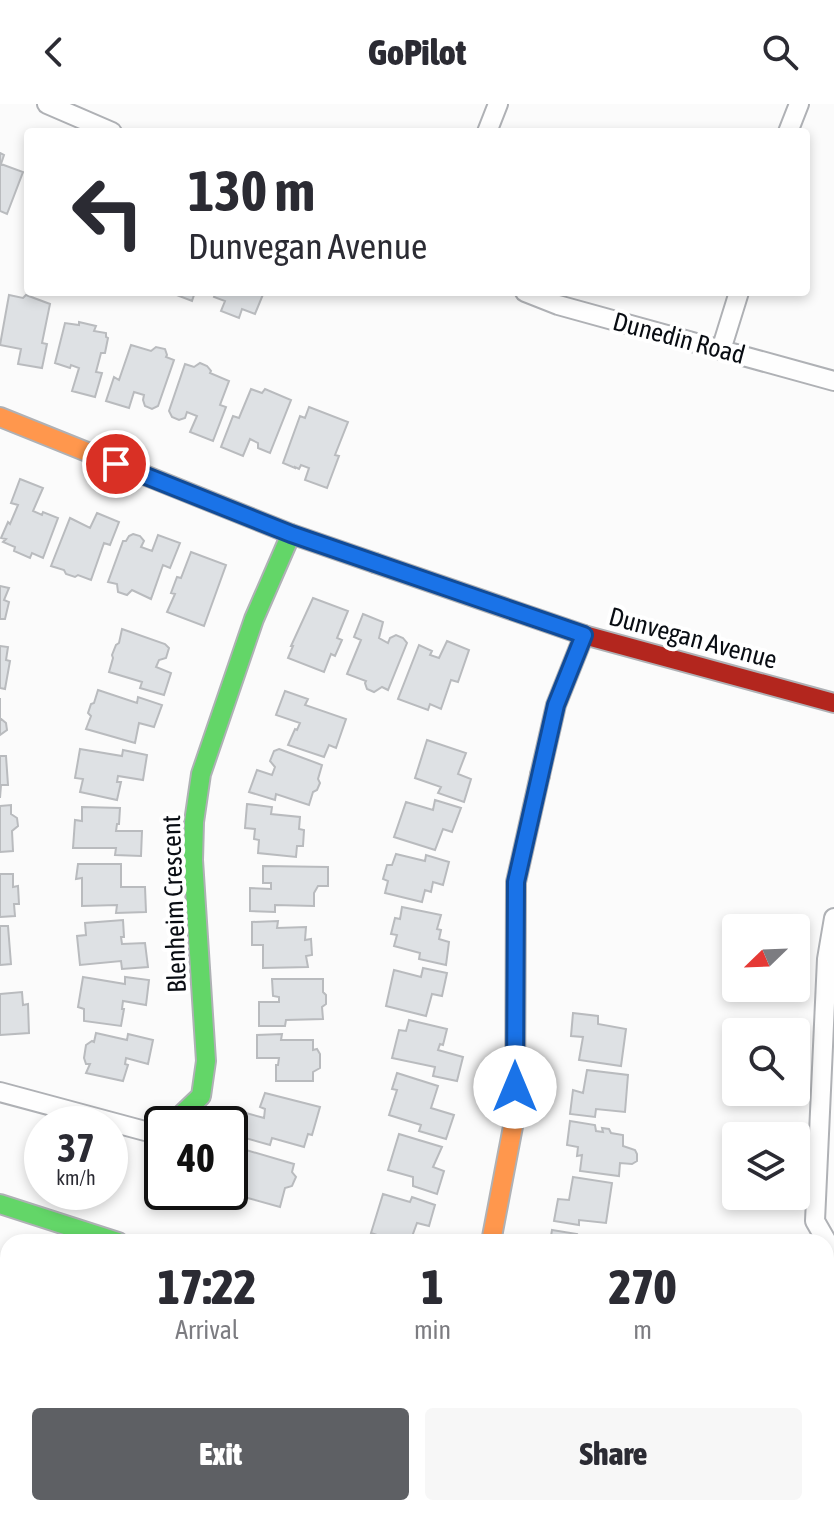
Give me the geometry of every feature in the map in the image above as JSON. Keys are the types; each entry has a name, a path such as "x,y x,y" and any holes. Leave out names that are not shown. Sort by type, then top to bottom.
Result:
{"street":[{"path":"47,104 103,128"},
{"path":"489,128 498,104"},
{"path":"790,128 799,104"},
{"name":"Dunedin Road","path":"535,296 558,305 834,381"},
{"path":"721,350 738,296"},
{"name":"Dunvegan Avenue","path":"0,417 291,534 584,635 834,703"},
{"name":"Blenheim Crescent","path":"191,1106 201,1096 206,1061 193,860 194,822 201,774 254,619 291,534"},
{"path":"493,1234 515,1116 516,882 556,705 584,635"},
{"path":"822,1234 815,1221 827,959 834,918"},
{"name":"Blenheim Crescent","path":"0,1092 144,1131"},
{"path":"0,1204 93,1234"}],"building":[{"path":"0,153 4,155 1,164 23,172 7,214 0,211"},
{"path":"9,295 29,296 50,304 42,343 47,344 42,368 18,364 21,349 0,345"},
{"path":"262,296 255,314 242,309 239,318 221,311 225,301 214,297"},
{"path":"79,322 96,326 94,331 106,333 108,338 96,372 102,373 95,397 72,391 79,368 55,363 65,323 79,325"},
{"path":"131,345 151,351 156,347 165,349 166,357 174,360 158,406 152,409 145,406 144,395 134,392 129,408 106,401 114,377 119,380"},
{"path":"200,363 207,366 210,373 229,381 220,405 226,407 213,441 190,432 197,416 187,412 185,418 179,420 172,417 169,411 185,364 194,367"},
{"path":"251,389 262,393 265,389 291,400 270,453 258,448 258,443 250,439 243,456 221,447 233,416 239,418"},
{"path":"309,407 348,422 327,488 305,480 309,468 301,465 299,469 283,463 300,416 305,418"},
{"path":"20,479 43,488 33,511 58,518 43,558 32,553 30,558 14,551 15,547 1,538 18,505 11,503"},
{"path":"97,513 119,522 110,545 104,543 91,580 66,574 64,570 51,566 70,518 90,528"},
{"path":"133,534 144,541 141,547 152,551 158,535 180,543 170,568 163,565 151,599 132,590 127,595 118,592 117,584 108,582 123,541"},
{"path":"191,552 226,565 204,626 167,612 175,594 171,593 177,577 181,578"},
{"path":"0,586 9,588 4,600 9,602 5,619 0,619"},
{"path":"313,598 348,611 337,638 342,640 335,656 331,654 324,672 288,658"},
{"path":"363,614 383,622 379,638 388,643 396,635 407,643 388,690 382,687 374,692 367,689 366,681 347,674 361,640 354,637"},
{"path":"122,629 169,648 166,658 159,660 156,667 171,673 164,695 140,688 142,682 109,672"},
{"path":"447,641 469,650 458,682 451,680 441,709 430,704 428,710 398,699 419,645 439,658"},
{"path":"0,646 8,647 6,660 10,661 5,689 0,688"},
{"path":"98,690 137,703 138,697 162,705 154,727 139,723 135,743 86,729 91,716 88,713"},
{"path":"285,691 308,699 305,705 346,719 336,748 329,745 324,757 288,745 300,723 276,715"},
{"path":"0,718 6,723 7,730 0,735"},
{"path":"427,740 466,753 458,774 471,779 464,802 438,793 441,787 415,778"},
{"path":"80,749 122,756 123,750 147,755 143,780 118,776 117,782 121,782 117,800 80,792 83,779 75,778"},
{"path":"279,749 322,765 318,779 320,783 309,805 276,794 275,800 249,792 257,770 272,775 275,767 270,761 274,751"},
{"path":"0,756 6,756 8,785 1,785 0,798"},
{"path":"435,800 461,808 452,832 443,829 435,850 394,837 406,802 433,810"},
{"path":"247,804 272,807 271,814 300,817 299,829 304,830 303,846 297,846 296,857 258,853 259,840 254,839 255,829 245,828"},
{"path":"11,805 11,814 17,818 18,826 12,831 13,851 0,852 0,806"},
{"path":"82,807 120,808 116,831 142,831 141,856 115,855 116,848 73,848 75,820 82,821"},
{"path":"396,854 425,861 426,855 449,862 443,885 433,882 431,892 425,890 422,902 385,893 388,881 383,879 387,865 392,865"},
{"path":"78,864 121,864 121,887 145,887 146,912 116,913 117,905 82,906 82,878 76,879"},
{"path":"263,866 328,867 328,886 318,886 314,893 314,906 275,905 275,912 250,911 250,888 271,889 271,883 263,883"},
{"path":"0,874 13,874 13,887 18,886 19,904 14,904 15,916 0,917"},
{"path":"402,907 441,915 437,929 441,930 439,939 449,942 446,965 419,959 420,953 394,946 397,935 391,934 395,918 400,919"},
{"path":"123,920 122,944 145,943 148,967 122,969 121,961 80,965 77,936 86,935 85,923"},
{"path":"278,921 277,928 306,927 305,940 311,939 312,955 306,956 308,967 263,968 263,945 252,945 252,922"},
{"path":"0,926 8,926 11,964 0,965"},
{"path":"423,968 447,973 442,996 432,994 426,1016 386,1006 394,970 421,977"},
{"path":"83,977 125,984 125,977 149,980 146,1005 123,1001 121,1026 84,1021 84,1009 78,1007"},
{"path":"272,979 323,979 326,1004 322,1007 323,1019 286,1020 285,1026 259,1026 259,1002 279,1002 279,997 273,996"},
{"path":"22,992 23,1005 28,1004 29,1033 0,1035 0,994"},
{"path":"573,1013 598,1016 598,1024 626,1029 621,1066 579,1060 583,1037 571,1036"},
{"path":"409,1020 447,1029 443,1045 440,1044 438,1050 463,1057 457,1081 433,1076 435,1067 392,1058 399,1030 406,1031"},
{"path":"96,1033 127,1040 128,1034 153,1040 148,1064 126,1058 125,1064 128,1065 123,1081 86,1073 90,1064 86,1064 84,1058 86,1045 94,1042"},
{"path":"282,1034 281,1040 313,1040 313,1050 317,1049 320,1054 320,1068 313,1072 313,1081 276,1081 279,1058 257,1058 257,1035"},
{"path":"587,1070 628,1075 625,1112 596,1109 595,1117 570,1114 573,1090 583,1093"},
{"path":"397,1073 438,1086 431,1108 454,1115 446,1139 419,1131 421,1125 389,1115 397,1090 392,1089"},
{"path":"265,1093 320,1107 312,1135 308,1134 304,1147 272,1138 270,1145 248,1139 248,1114 264,1118 265,1109 260,1107"},
{"path":"570,1121 595,1125 596,1131 609,1129 611,1133 623,1135 623,1146 635,1150 637,1161 620,1163 619,1176 580,1171 582,1155 577,1156 578,1147 567,1145"},
{"path":"399,1134 442,1147 433,1167 444,1171 437,1194 413,1186 413,1177 388,1170"},
{"path":"248,1151 294,1164 292,1172 296,1177 292,1186 285,1188 280,1207 248,1198"},
{"path":"573,1177 612,1183 606,1223 579,1220 579,1225 554,1221 558,1199 569,1200"},
{"path":"383,1194 410,1202 412,1197 435,1205 429,1226 417,1223 413,1234 371,1233"},
{"path":"552,1230 577,1234 551,1234"}],"traffic: fast":[{"path":"191,1106 201,1096 206,1061 193,860 194,822 201,774 254,619 291,534"},
{"path":"540,775 556,705 584,635"},
{"path":"0,1204 93,1234"}],"traffic: slow":[{"path":"0,417 291,534 375,563"},
{"path":"493,1234 515,1116 516,882 540,775"}],"traffic: jam":[{"path":"375,563 584,635 834,703"}],"route":[{"path":"116,464 291,534 584,635 556,705 516,882 515,1087"}]}
